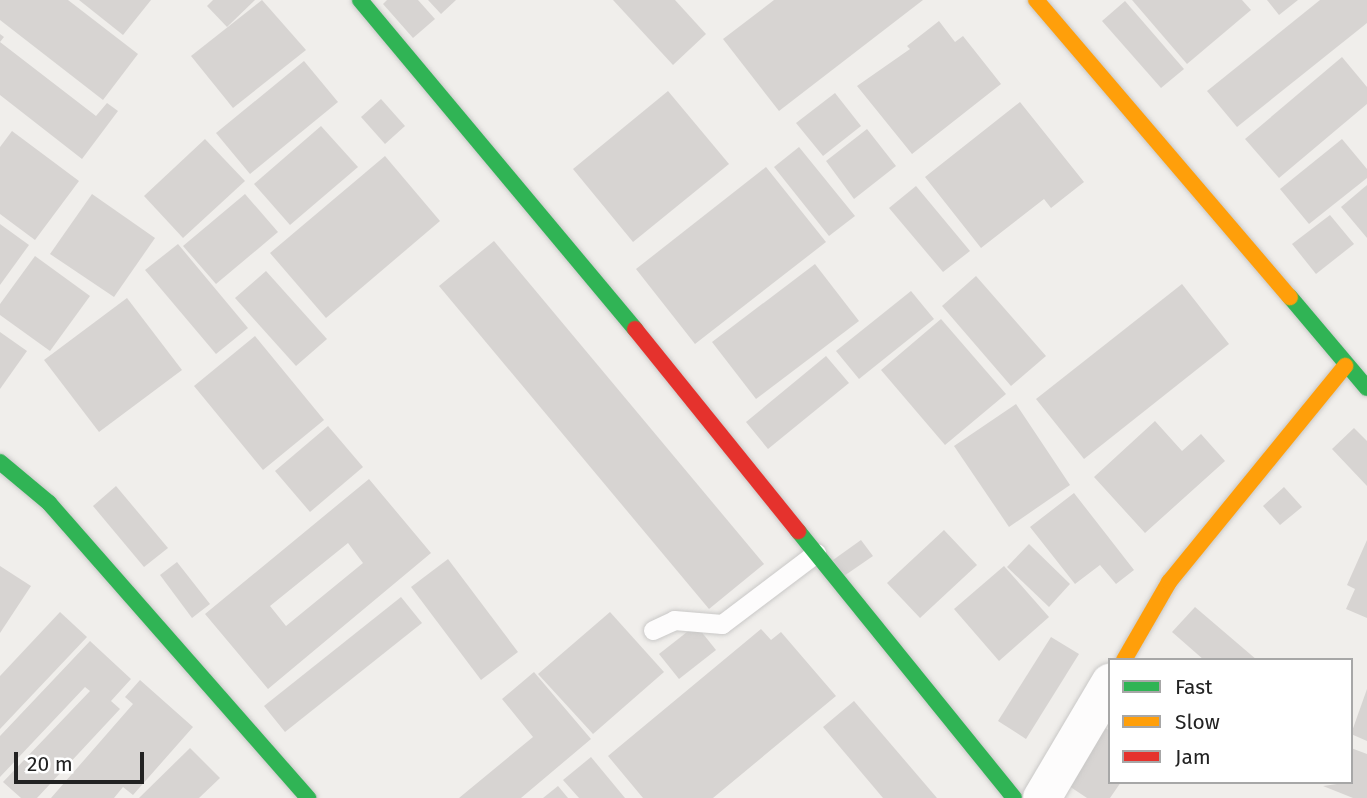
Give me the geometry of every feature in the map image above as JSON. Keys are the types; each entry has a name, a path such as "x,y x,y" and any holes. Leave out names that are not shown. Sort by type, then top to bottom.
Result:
{"street":[{"path":"360,0 538,209 1014,798"},
{"path":"1037,0 1345,366 1367,388"},
{"path":"1125,658 1169,582 1345,366"},
{"path":"0,463 49,503 308,798"},
{"path":"1042,798 1108,686"}],"lane":[{"path":"653,630 674,620 722,624 816,553"}],"building":[{"path":"0,0 68,0 138,54 103,100 0,20"},
{"path":"79,0 151,0 123,35"},
{"path":"213,0 255,0 227,27 207,6"},
{"path":"262,0 306,50 233,108 191,56"},
{"path":"387,0 418,0 435,19 413,38 383,4"},
{"path":"428,0 456,0 441,14"},
{"path":"613,0 675,0 706,34 673,65"},
{"path":"774,0 923,0 779,111 723,39"},
{"path":"1132,0 1242,0 1251,10 1187,64"},
{"path":"1267,0 1298,0 1279,15"},
{"path":"1320,0 1367,0 1367,23 1237,127 1207,91"},
{"path":"1125,1 1184,69 1161,88 1102,21"},
{"path":"939,21 955,42 963,36 1001,84 912,154 857,86 910,49 907,46"},
{"path":"0,42 96,116 107,103 118,111 82,159 0,95"},
{"path":"1342,57 1367,87 1367,104 1279,178 1245,139"},
{"path":"304,61 338,102 250,174 216,133"},
{"path":"668,91 729,164 633,242 573,169"},
{"path":"835,93 861,126 823,156 796,123"},
{"path":"381,99 405,126 385,144 361,117"},
{"path":"1020,102 1084,182 1051,208 1044,199 981,248 925,177"},
{"path":"321,126 358,167 290,225 254,184"},
{"path":"867,129 896,166 854,199 826,161"},
{"path":"12,131 79,181 35,240 0,214 0,147"},
{"path":"205,139 245,181 183,238 144,196"},
{"path":"1342,139 1367,169 1367,178 1309,224 1280,189"},
{"path":"799,147 855,216 829,236 774,167"},
{"path":"385,156 440,221 326,318 270,253"},
{"path":"766,167 826,242 695,344 636,269"},
{"path":"1367,185 1367,238 1341,207"},
{"path":"916,186 970,251 943,272 889,208"},
{"path":"92,194 155,238 114,297 50,254"},
{"path":"245,194 278,232 216,284 183,246"},
{"path":"1330,215 1354,244 1316,274 1292,244"},
{"path":"0,224 29,245 0,285"},
{"path":"494,241 764,564 709,609 439,286"},
{"path":"178,244 248,328 216,354 145,270"},
{"path":"35,256 90,296 50,351 0,315 0,304"},
{"path":"815,264 859,321 756,399 712,342"},
{"path":"266,271 327,339 296,366 235,298"},
{"path":"976,276 1046,356 1011,386 942,306"},
{"path":"1182,284 1229,344 1084,459 1036,399"},
{"path":"911,291 934,319 859,379 836,351"},
{"path":"127,298 182,370 99,432 44,360"},
{"path":"941,319 1006,394 945,445 881,370"},
{"path":"0,332 27,351 0,389"},
{"path":"255,336 324,420 263,470 194,386"},
{"path":"826,356 849,383 768,449 746,422"},
{"path":"1016,404 1070,485 1009,527 954,446"},
{"path":"1155,421 1182,451 1201,434 1225,461 1145,533 1094,477"},
{"path":"328,426 363,467 310,512 275,471"},
{"path":"1354,428 1367,441 1367,486 1332,449"},
{"path":"369,479 431,553 268,689 205,614","holes":["348,543 363,563 286,626 270,606"]},
{"path":"116,486 168,548 144,567 93,506"},
{"path":"1284,487 1302,507 1280,525 1263,506"},
{"path":"1074,493 1134,570 1116,584 1100,565 1075,584 1030,527"},
{"path":"944,530 977,565 920,618 887,583"},
{"path":"861,540 873,556 844,576 833,560"},
{"path":"1367,540 1367,618 1346,609 1355,589 1347,585"},
{"path":"1029,544 1070,584 1049,607 1007,567"},
{"path":"448,559 518,652 481,680 411,587"},
{"path":"177,562 210,604 192,618 160,575"},
{"path":"0,566 31,586 0,633"},
{"path":"1004,566 1049,617 999,661 954,609"},
{"path":"401,597 422,623 285,732 264,706"},
{"path":"1195,607 1255,658 1202,658 1172,632"},
{"path":"60,612 87,637 0,729 0,676"},
{"path":"610,612 664,672 593,734 538,674"},
{"path":"696,625 716,650 679,679 659,654"},
{"path":"761,629 771,640 781,632 836,696 713,798 643,798 608,756"},
{"path":"1051,637 1079,654 1026,739 998,721"},
{"path":"90,641 131,679 111,701 120,709 37,798 21,798 3,782 90,691 85,687 0,777 0,736"},
{"path":"534,672 591,739 521,798 459,798 533,737 502,699"},
{"path":"140,680 193,727 133,795 123,787 114,798 51,798 133,704 125,697"},
{"path":"1367,689 1367,741 1353,735"},
{"path":"854,701 937,798 883,798 823,727"},
{"path":"1104,727 1108,730 1108,784 1120,784 1110,798 1087,798 1066,784"},
{"path":"190,748 220,778 199,798 139,798"},
{"path":"1353,749 1367,754 1367,798 1353,798 1323,786 1353,784"},
{"path":"591,757 625,798 579,798 563,780"},
{"path":"558,786 568,798 543,798"}],"traffic: fast":[{"path":"360,0 635,329"},
{"path":"1290,297 1367,388"},
{"path":"0,462 49,503 308,798"},
{"path":"798,531 1014,798"}],"traffic: slow":[{"path":"1036,0 1290,297"},
{"path":"1125,658 1169,582 1345,366"}],"traffic: jam":[{"path":"635,329 798,531"}]}
